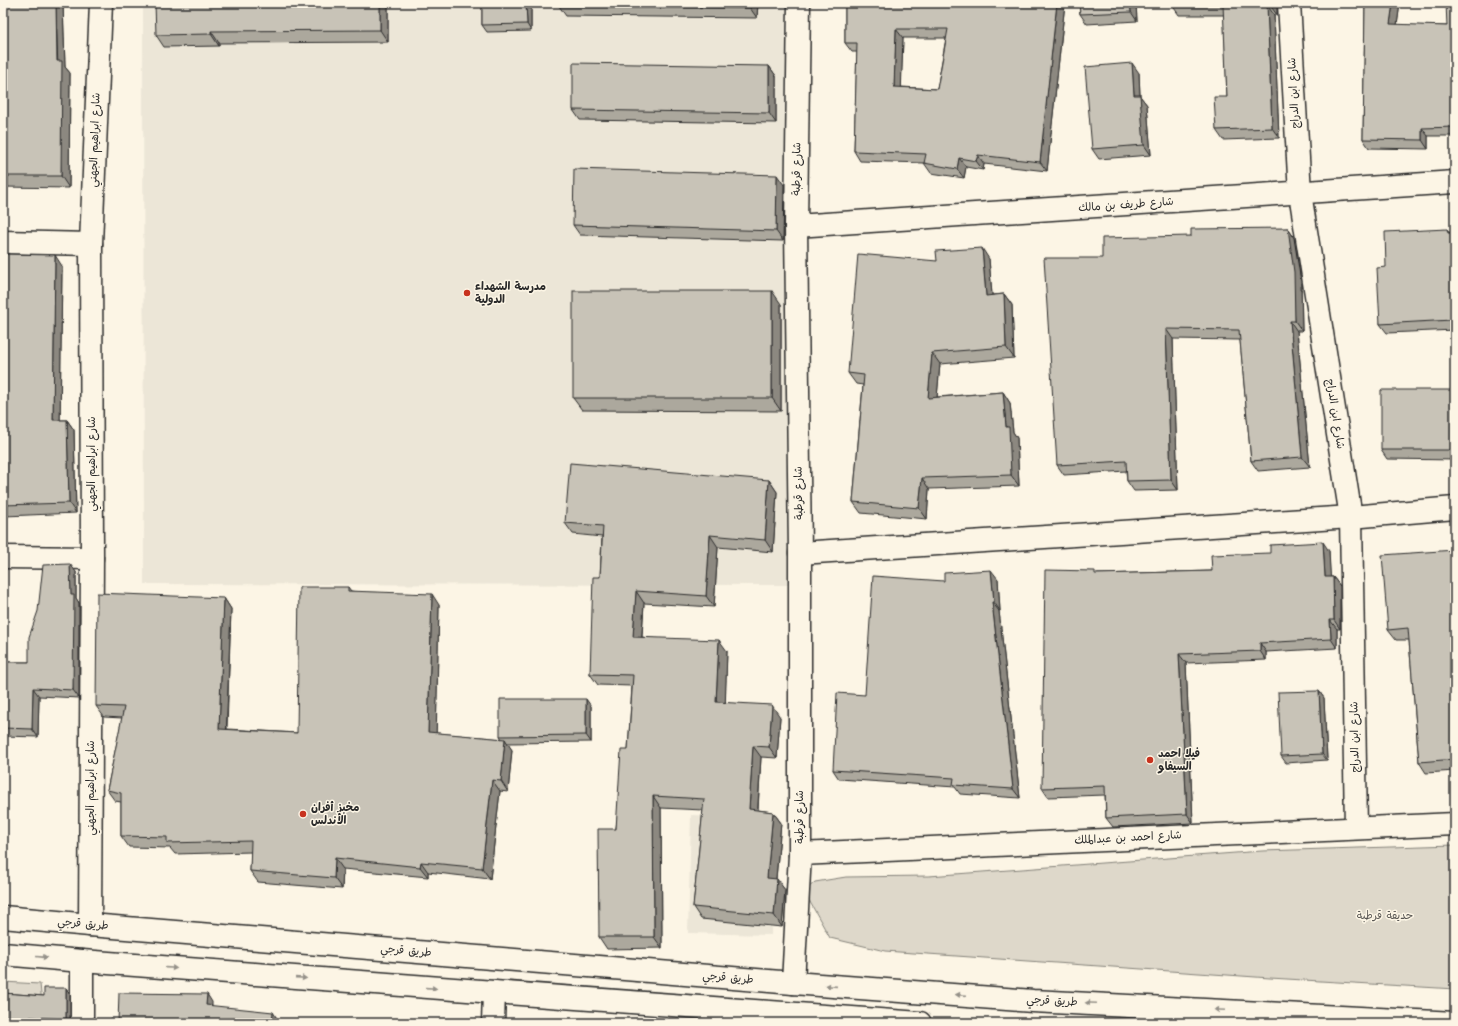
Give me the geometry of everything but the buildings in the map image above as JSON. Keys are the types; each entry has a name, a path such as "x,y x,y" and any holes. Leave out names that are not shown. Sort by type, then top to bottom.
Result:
{"main road":[{"name":"شارع ابراهيم الجهني","path":"90,925 92,558 91,244 101,3"},
{"name":"شارع قرطبة","path":"793,983 800,854 800,553 796,226 799,3"},
{"name":"شارع ابن الدراج","path":"1289,3 1300,194 1351,517 1356,828"},
{"name":"شارع طريف بن مالك","path":"796,226 1300,194 1455,182"},
{"path":"3,242 91,244"},
{"path":"800,553 1351,517 1455,508"},
{"path":"3,557 92,558"},
{"name":"شارع احمد بن عبدالملك","path":"800,854 1455,824"},
{"name":"طريق قرجي","path":"3,917 793,983 1033,1001 1455,1023"},
{"path":"3,954 907,1022"},
{"path":"82,961 82,1023"},
{"path":"493,1023 494,992"}],"shaded area":[{"name":"مدرسة الشهداء الدولية","path":"143,3 789,3 790,585 144,584"},
{"path":"691,815 774,818 771,935 688,933"}],"green space":[{"name":"حديقة قرطبة","path":"1455,845 1455,989 1270,978 885,951 830,938 810,902 807,889 815,882 846,877 929,876 1262,851"},
{"path":"3,982 40,984 44,1023 3,1023"}],"place":[{"name":"مدرسة الشهداء الدولية","path":"467,293"},
{"name":"فيلا احمد السيفاو","path":"1150,760"},
{"name":"مخبز أفران الأندلس","path":"303,814"}]}
